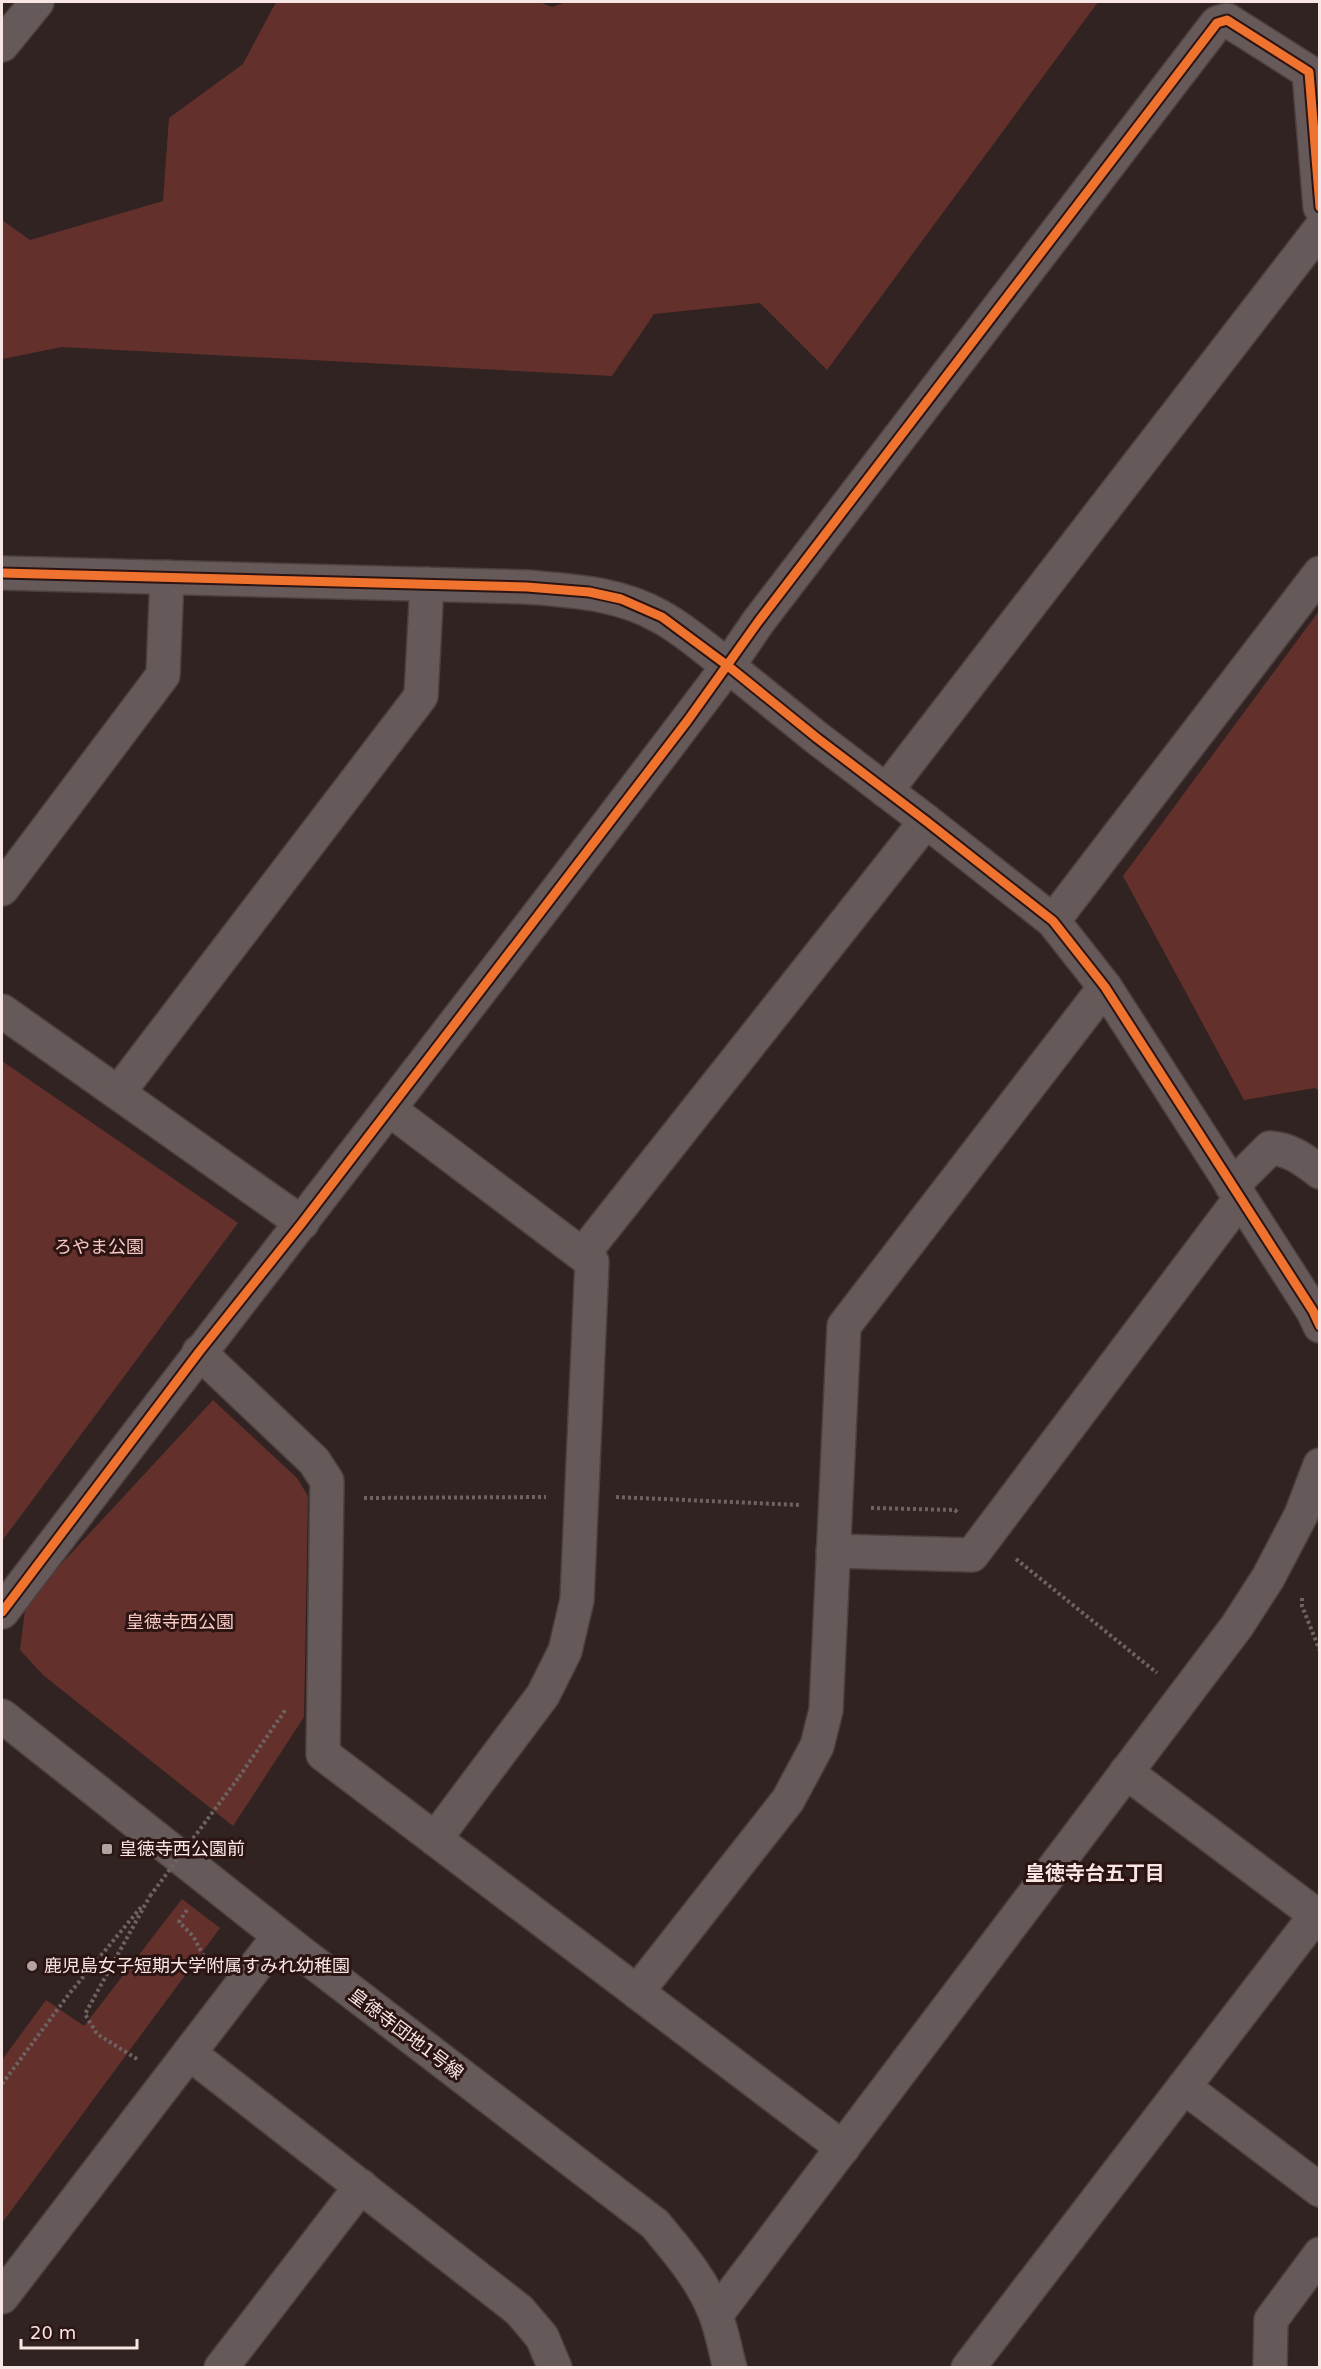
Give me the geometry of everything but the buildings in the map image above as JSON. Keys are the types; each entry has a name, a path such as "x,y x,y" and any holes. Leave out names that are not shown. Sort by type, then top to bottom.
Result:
{"street":[{"path":"2,45 38,2"},
{"path":"2,1612 199,1352 302,1223 728,666 758,622 1217,23 1227,20 1309,72 1320,207"},
{"path":"886,791 1320,229"},
{"path":"2,573 537,588 589,592 621,599 662,617 728,666 1053,921 1105,987 1313,1311 1320,1326"},
{"path":"1053,921 1320,573"},
{"path":"2,889 162,675 167,577"},
{"path":"118,1093 421,696 427,584"},
{"path":"583,1254 926,821"},
{"path":"637,1992 788,1800 817,1746 826,1710 844,1326 1105,987"},
{"path":"2,1011 302,1223"},
{"path":"389,1109 592,1262 578,1600 565,1651 543,1695 435,1839"},
{"path":"833,1551 972,1555 1270,1148 1284,1149 1320,1172"},
{"path":"199,1352 314,1461 327,1481 322,1754 843,2148"},
{"path":"716,2315 1237,1626 1268,1578 1301,1515 1320,1465"},
{"name":"皇徳寺団地1号線","path":"2,1716 279,1936 655,2224 704,2289 716,2315 730,2367"},
{"path":"968,2367 1318,1917 1126,1772"},
{"path":"2,2298 279,1936"},
{"path":"189,2053 519,2310 542,2337 555,2367"},
{"path":"1184,2087 1320,2190"},
{"path":"221,2367 361,2186"},
{"path":"1270,2367 1271,2320 1320,2254"}],"path":[{"path":"327,1498 582,1497 955,1510 1160,1675"},
{"path":"1302,1598 1302,1606 1320,1651"},
{"path":"2,2084 63,2001 150,1896 269,1735"},
{"path":"145,2050 138,2060 97,2034 85,2014 150,1896"},
{"path":"187,1910 179,1922 193,1936 209,1966 202,1976"}],"green space":[{"path":"276,2 540,2 552,7 566,2 1098,2 827,370 760,303 654,314 612,376 62,347 2,359 2,220 30,240 163,201 169,118 243,64"},
{"path":"1319,611 1319,1091 1315,1088 1244,1100 1123,876"},
{"name":"ろやま公園","path":"2,1061 238,1223 2,1541"},
{"name":"皇徳寺西公園","path":"213,1400 297,1478 308,1496 304,1717 233,1826 43,1675 20,1650 26,1602"},
{"path":"182,1899 220,1928 2,2223 2,2060 46,2000 84,2026"}],"cycle path":[{"path":"2,1612 199,1352 302,1223 688,720 758,622 1217,23 1227,20 1309,72 1320,207"},
{"path":"2,573 527,587 589,592 621,599 662,617 728,666 1053,921 1105,987 1313,1311 1320,1326"}],"place":[{"name":"皇徳寺西公園前","path":"107,1849"},
{"name":"鹿児島女子短期大学附属すみれ幼稚園","path":"32,1966"}],"district":[{"name":"皇徳寺台五丁目","path":"1095,1873"}]}
